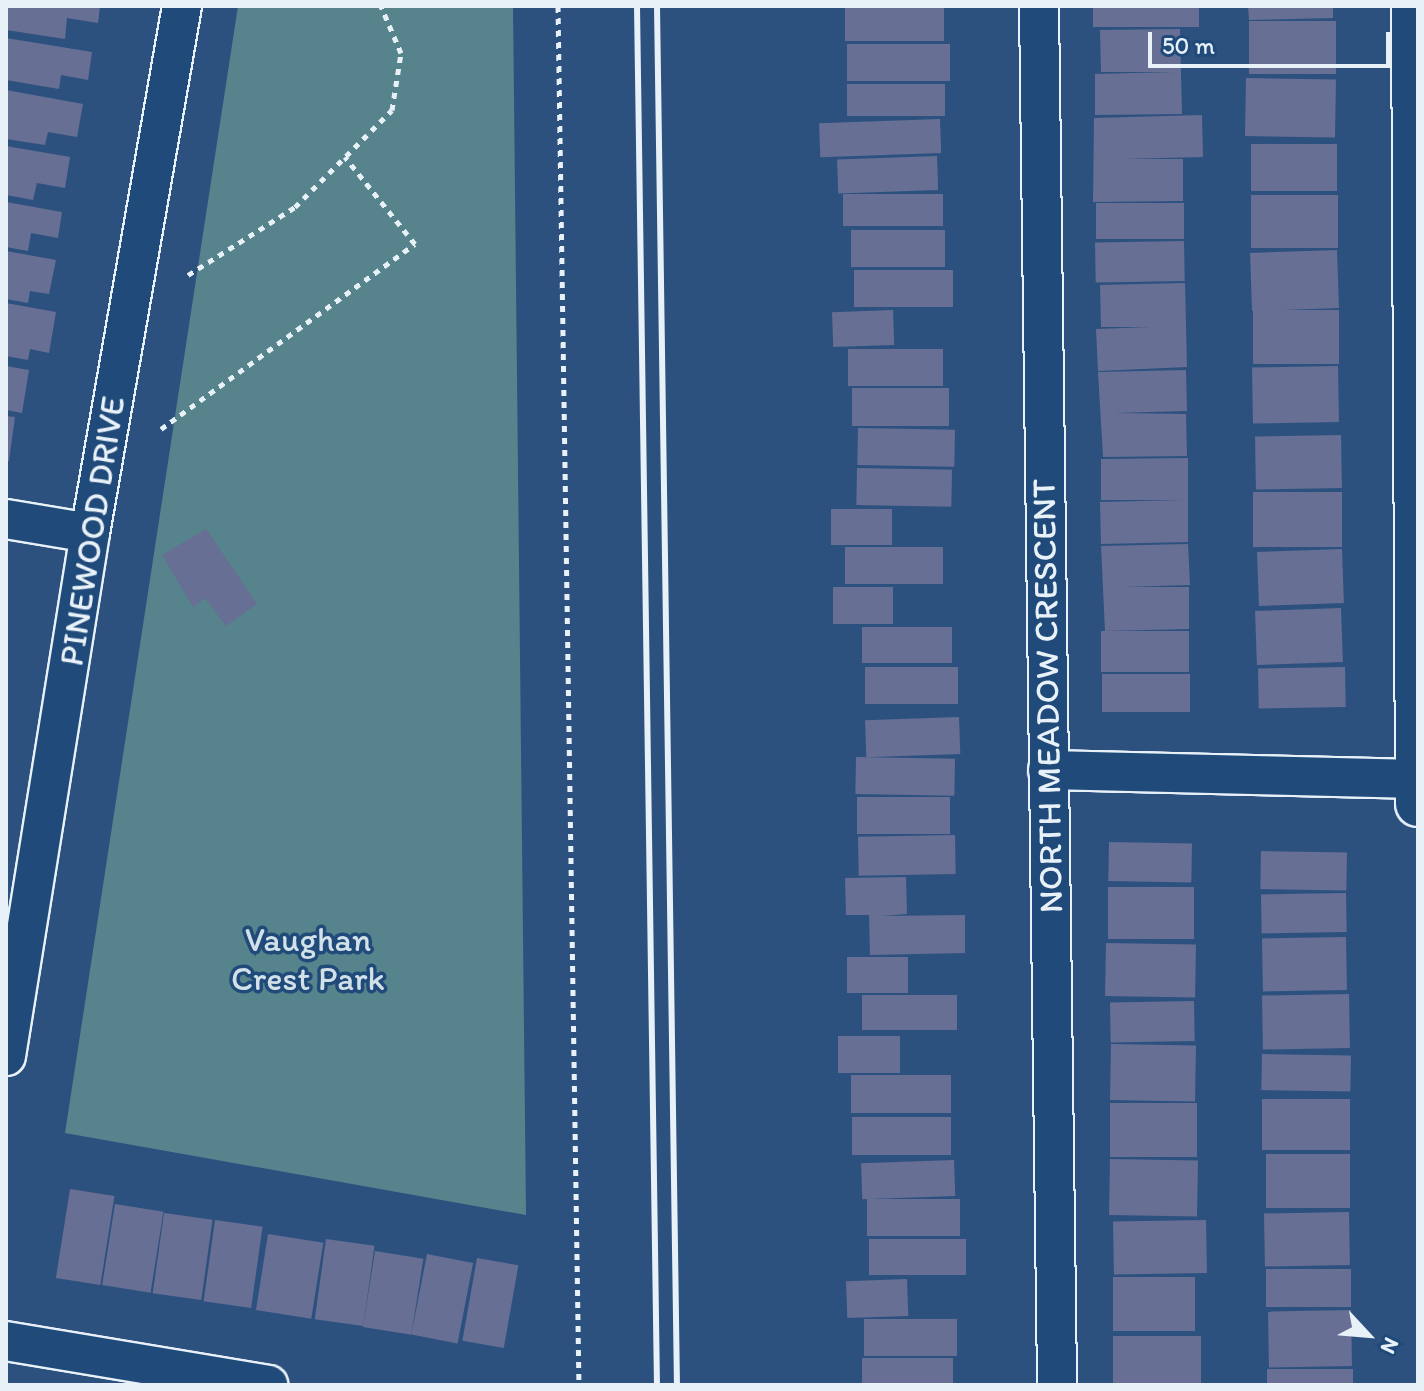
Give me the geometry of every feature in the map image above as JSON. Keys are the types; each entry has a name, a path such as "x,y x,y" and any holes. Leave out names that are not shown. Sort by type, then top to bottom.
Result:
{"street":[{"name":"PINEWOOD DRIVE","path":"6,1056 90,533 182,6"},
{"name":"NORTH MEADOW CRESCENT","path":"1039,6 1057,1385"},
{"path":"1414,6 1418,804"},
{"path":"6,519 90,533"},
{"path":"1048,770 1418,779"},
{"path":"6,1341 268,1385"}],"path":[{"path":"188,275 295,207 392,110 401,53 381,6"},
{"path":"558,6 579,1385"},
{"path":"161,429 415,244 345,157"}],"green space":[{"name":"Vaughan Crest Park","path":"238,6 513,6 526,1215 65,1133"}],"building":[{"path":"6,6 100,6 98,23 67,18 65,39 6,30"},
{"path":"845,6 944,6 944,41 845,41"},
{"path":"1093,6 1199,6 1199,27 1093,27"},
{"path":"1248,6 1333,6 1333,18 1249,20"},
{"path":"1249,21 1336,21 1336,74 1249,74"},
{"path":"1180,29 1182,114 1095,115 1095,74 1174,72 1101,72 1100,30"},
{"path":"6,38 92,52 88,80 61,75 59,89 6,80"},
{"path":"847,44 950,44 950,81 847,81"},
{"path":"1246,78 1336,80 1335,138 1245,136"},
{"path":"847,84 945,84 945,116 847,116"},
{"path":"6,90 83,104 77,137 48,132 45,145 6,139"},
{"path":"1202,115 1203,157 1124,159 1183,159 1183,201 1093,202 1094,118"},
{"path":"940,119 941,153 820,157 819,123"},
{"path":"1251,144 1337,144 1337,191 1251,191"},
{"path":"6,146 70,157 65,188 37,183 33,200 6,195"},
{"path":"937,156 938,190 838,193 837,159"},
{"path":"843,194 943,194 943,226 843,226"},
{"path":"1251,195 1338,195 1338,248 1251,248"},
{"path":"6,202 62,212 58,238 31,233 28,251 6,247"},
{"path":"1096,203 1184,203 1184,239 1096,239"},
{"path":"851,230 945,230 945,267 851,267"},
{"path":"1184,241 1185,281 1096,283 1095,243"},
{"path":"1337,250 1339,308 1252,311 1250,253"},
{"path":"6,251 56,260 49,294 30,291 28,303 6,299"},
{"path":"854,270 953,270 953,307 854,307"},
{"path":"1185,283 1187,367 1098,371 1096,329 1150,327 1101,327 1100,285"},
{"path":"6,303 56,312 49,353 30,349 28,360 6,356"},
{"path":"893,310 894,345 833,347 832,312"},
{"path":"1253,310 1339,310 1339,364 1253,364"},
{"path":"848,349 943,349 943,386 848,386"},
{"path":"6,366 29,370 22,413 6,410"},
{"path":"1338,366 1339,422 1253,423 1252,368"},
{"path":"1186,370 1187,411 1115,413 1186,414 1187,456 1103,457 1098,372"},
{"path":"852,388 949,388 949,426 852,426"},
{"path":"6,416 15,417 9,461 6,461"},
{"path":"858,428 955,430 954,467 857,465"},
{"path":"1341,435 1342,488 1256,489 1255,437"},
{"path":"1188,458 1188,542 1101,544 1100,502 1183,500 1101,500 1101,459"},
{"path":"857,468 952,470 951,507 856,505"},
{"path":"1253,492 1342,492 1342,547 1253,547"},
{"path":"831,509 892,509 892,545 831,545"},
{"path":"206,529 257,604 226,626 205,598 193,607 162,555"},
{"path":"1188,544 1190,585 1124,587 1189,587 1189,629 1105,631 1101,546"},
{"path":"845,547 943,547 943,584 845,584"},
{"path":"1342,549 1344,603 1259,606 1257,552"},
{"path":"833,587 893,587 893,624 833,624"},
{"path":"1341,608 1343,662 1257,665 1255,611"},
{"path":"862,627 952,627 952,663 862,663"},
{"path":"1101,631 1189,631 1189,672 1101,672"},
{"path":"865,667 958,667 958,704 865,704"},
{"path":"1345,667 1346,707 1259,709 1258,669"},
{"path":"1102,674 1190,674 1190,712 1102,712"},
{"path":"959,717 960,754 866,757 865,720"},
{"path":"856,757 955,759 954,796 855,794"},
{"path":"857,797 950,797 950,834 857,834"},
{"path":"955,835 956,874 859,876 858,837"},
{"path":"1109,842 1192,843 1191,882 1108,881"},
{"path":"1261,851 1347,853 1346,890 1260,889"},
{"path":"906,877 907,914 882,916 965,915 965,953 870,955 869,915 846,915 845,878"},
{"path":"1108,887 1194,887 1194,939 1108,939"},
{"path":"1346,893 1347,932 1262,933 1261,894"},
{"path":"1346,937 1347,990 1263,991 1262,938"},
{"path":"1106,943 1196,945 1195,998 1105,996"},
{"path":"847,957 908,957 908,993 847,993"},
{"path":"1349,994 1350,1048 1263,1050 1262,996"},
{"path":"862,995 957,995 957,1030 862,1030"},
{"path":"1194,1001 1195,1041 1111,1042 1110,1002"},
{"path":"838,1036 900,1036 900,1073 838,1073"},
{"path":"1111,1044 1196,1045 1195,1101 1110,1100"},
{"path":"1262,1054 1351,1056 1350,1092 1261,1090"},
{"path":"851,1075 951,1075 951,1113 851,1113"},
{"path":"1262,1099 1350,1099 1350,1150 1262,1150"},
{"path":"1110,1103 1197,1103 1197,1157 1110,1157"},
{"path":"852,1117 951,1117 951,1155 852,1155"},
{"path":"1266,1154 1350,1154 1350,1208 1266,1208"},
{"path":"1110,1159 1198,1161 1197,1217 1109,1215"},
{"path":"954,1160 955,1196 862,1199 861,1163"},
{"path":"70,1189 114,1196 100,1285 56,1278"},
{"path":"867,1199 960,1199 960,1236 867,1236"},
{"path":"115,1204 163,1212 151,1293 102,1285"},
{"path":"1349,1212 1350,1265 1265,1266 1264,1213"},
{"path":"164,1213 213,1220 201,1300 153,1293"},
{"path":"215,1220 263,1227 251,1308 204,1301"},
{"path":"1206,1220 1207,1273 1114,1275 1113,1222"},
{"path":"268,1234 323,1243 311,1319 256,1310"},
{"path":"326,1239 375,1246 363,1326 315,1319"},
{"path":"869,1239 966,1239 966,1275 869,1275"},
{"path":"375,1251 423,1259 411,1335 363,1327"},
{"path":"427,1254 473,1263 457,1343 411,1334"},
{"path":"477,1258 518,1265 504,1348 462,1341"},
{"path":"1266,1269 1351,1269 1351,1307 1266,1307"},
{"path":"1113,1277 1195,1277 1195,1331 1113,1331"},
{"path":"907,1279 908,1316 847,1318 846,1281"},
{"path":"1351,1310 1352,1366 1269,1367 1268,1311"},
{"path":"864,1319 957,1319 957,1356 864,1356"},
{"path":"1113,1336 1201,1336 1201,1385 1113,1385"},
{"path":"862,1358 953,1358 953,1385 862,1385"},
{"path":"1267,1369 1353,1369 1353,1385 1267,1385"}],"railway":[{"path":"637,6 657,1385"},
{"path":"657,6 677,1385"}]}
